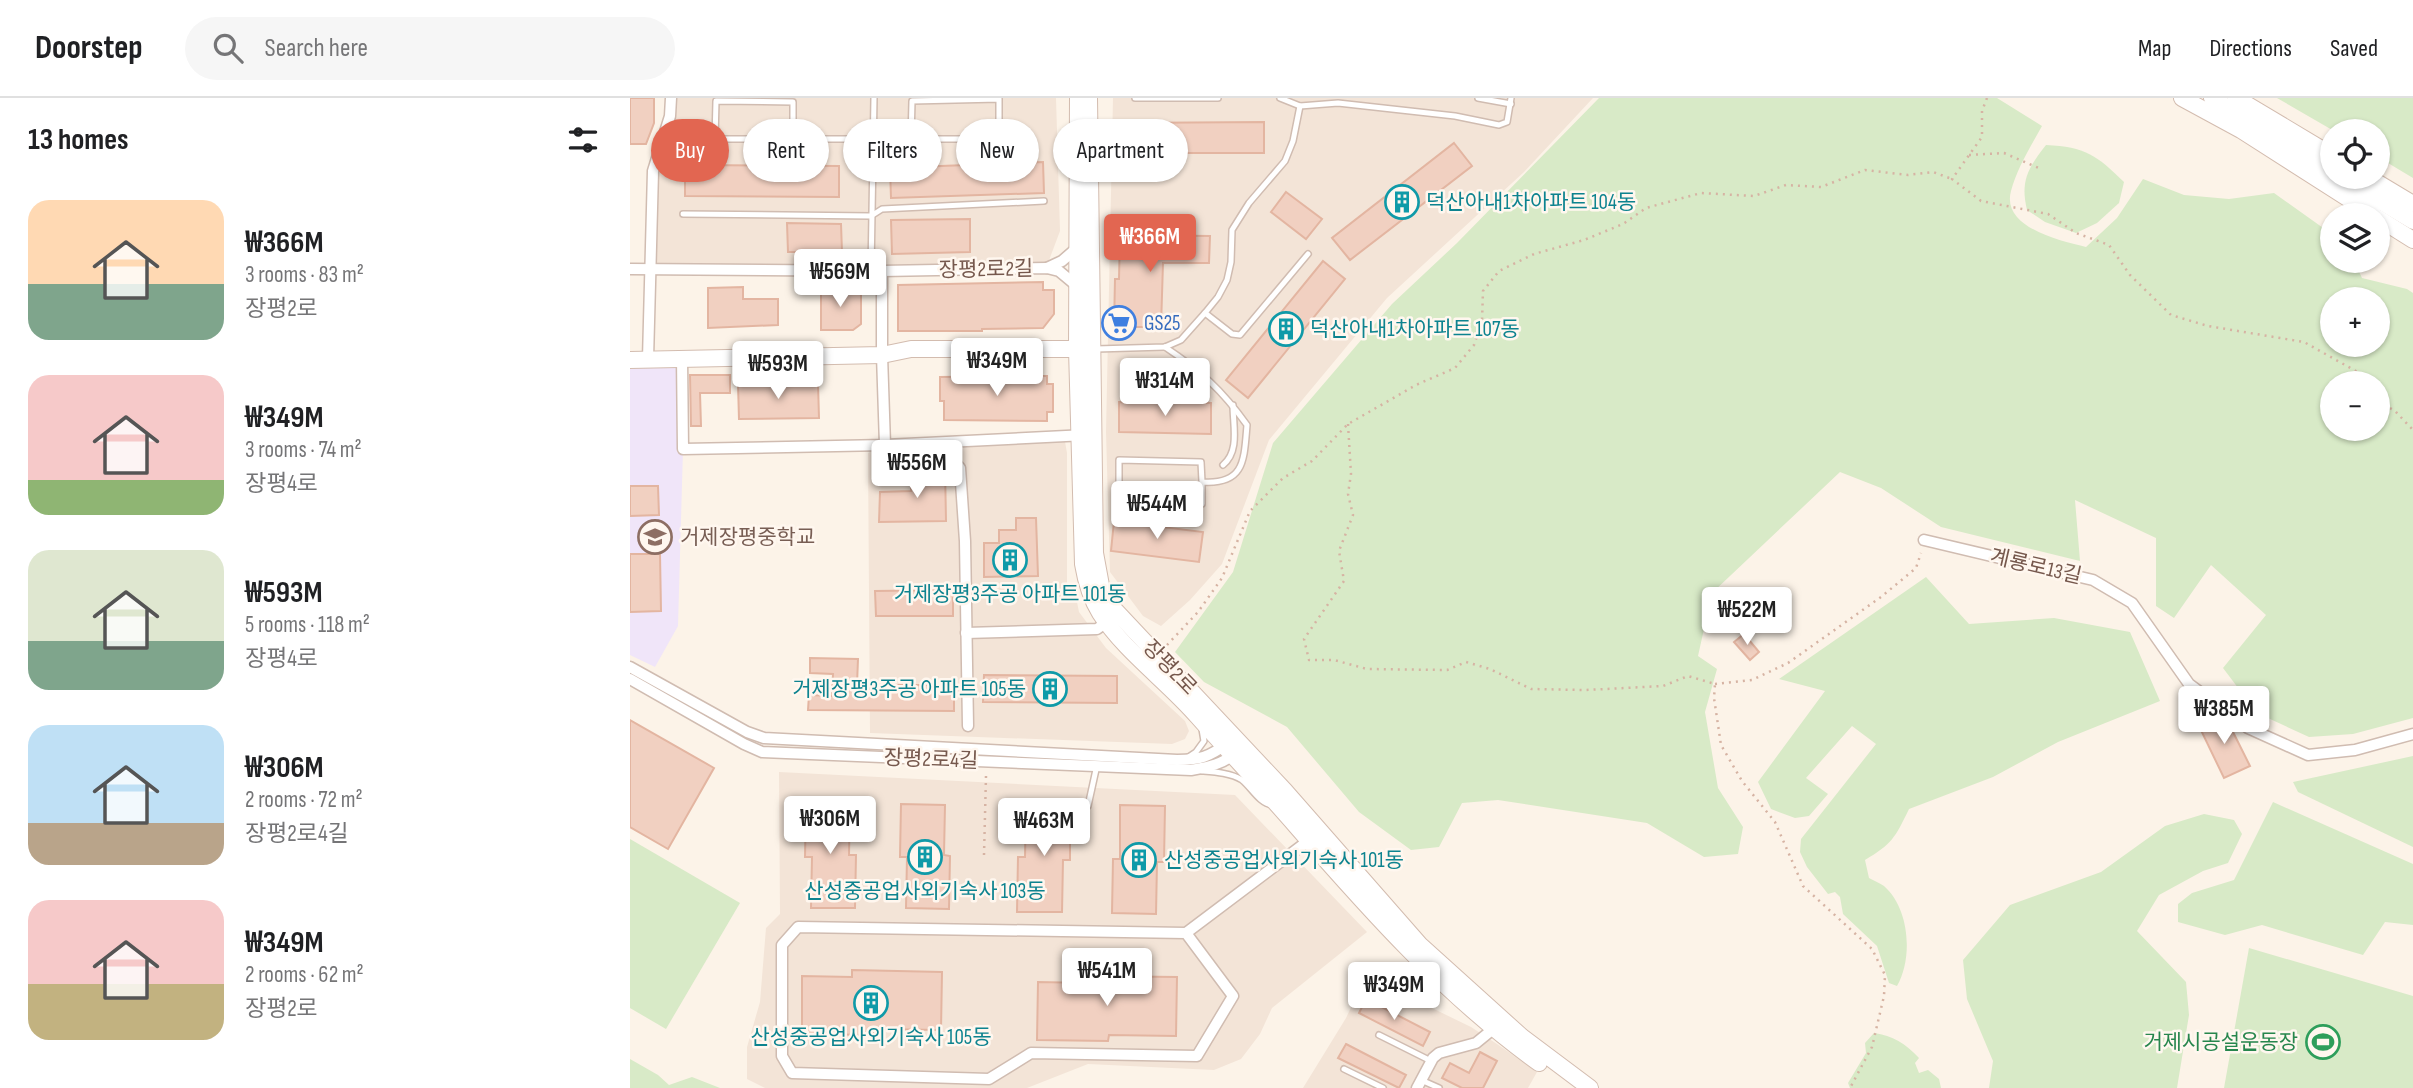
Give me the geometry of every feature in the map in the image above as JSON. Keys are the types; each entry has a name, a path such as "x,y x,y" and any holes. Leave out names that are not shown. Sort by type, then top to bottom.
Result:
{"street":[{"path":"648,359 653,171 670,116 671,98"},
{"path":"1066,98 1067,119"},
{"name":"장평2로","path":"1078,98 1080,119"},
{"name":"장평2로","path":"1088,119 1089,98"},
{"path":"1096,98 1096,119"},
{"path":"2173,98 2188,101 2241,130 2354,203"},
{"path":"2212,98 2320,164"},
{"path":"2236,98 2320,148"},
{"name":"장평2로","path":"1084,182 1077,248 1077,286 1085,349"},
{"name":"장평2로","path":"1084,182 1086,435 1096,563 1102,591 1112,618 1195,713 1234,746 1278,806 1314,836"},
{"path":"2360,189 2413,221"},
{"path":"2388,189 2413,204"},
{"path":"2390,226 2413,240"},
{"path":"1047,268 1062,261 1077,248"},
{"path":"1047,268 1059,271 1077,286"},
{"name":"장평2로2길","path":"630,269 877,271 1047,268"},
{"path":"877,271 885,445"},
{"path":"630,360 882,355 911,349 1085,349"},
{"path":"682,358 683,449 885,445 1086,435"},
{"path":"936,459 952,459 960,468 965,541 968,726"},
{"name":"계룡로13길","path":"1924,540 2093,580 2132,604 2189,684 2248,728 2308,755 2355,750 2413,734"},
{"path":"967,633 1097,629 1112,618"},
{"name":"장평2로","path":"1112,618 1158,654 1234,746 1314,836 1420,945 1499,1024 1574,1088"},
{"name":"장평2로4길","path":"630,667 747,732 764,738 1098,761"},
{"name":"장평2로4길","path":"630,679 762,752 1187,764 1234,746"},
{"path":"1186,933 1233,996 1197,1056 1031,1053 989,1079 792,1073 782,1056 782,945 797,927 1186,933 1314,836"},
{"path":"1419,1084 1439,1052 1476,1043 1499,1024"},
{"name":"장평2로","path":"1499,1024 1522,1037 1590,1088"}],"lane":[{"path":"873,119 874,98"},
{"path":"1135,98 1219,98"},
{"path":"1280,98 1300,106 1340,100 1499,125 1507,122 1511,101 1478,98"},
{"path":"999,99 999,139 911,139 912,101 999,99"},
{"path":"716,101 793,102 793,140 715,139 716,101"},
{"path":"1085,349 1165,347 1181,340 1205,313 1227,280 1232,230 1249,203 1285,161 1293,141 1300,106"},
{"path":"871,182 871,216 877,271"},
{"path":"683,214 871,216 882,209 1044,201"},
{"path":"1205,313 1232,334 1240,335 1308,254"},
{"path":"1165,347 1198,369 1233,405 1247,425 1242,467 1230,480 1202,482"},
{"path":"1223,465 1234,451 1233,405"},
{"path":"1119,460 1201,461 1202,482 1202,503 1119,500 1119,460"},
{"path":"1195,713 1203,731 1204,741 1187,764 1233,776 1241,780 1266,804 1278,806"},
{"path":"1088,806 1098,761"},
{"path":"1379,1035 1431,1061"},
{"path":"1344,1069 1383,1088"},
{"path":"1419,1084 1439,1088"}],"path":[{"path":"1952,179 1982,137 1982,111 1987,98"},
{"path":"1969,155 2004,153 2040,169"},
{"path":"1158,654 1198,612 1222,578 1250,511 1283,478 1312,461 1348,424 1416,385 1455,368 1474,345 1482,321 1483,291 1499,271 1534,254 1584,240 1623,224 1646,208 1701,193 1754,196 1786,185 1821,187 1866,170 1909,174 1933,172 1952,179 1981,201 2048,215 2076,233 2109,245 2130,275 2171,315 2208,326 2304,342 2357,371"},
{"path":"2390,408 2413,429"},
{"path":"1348,424 1352,474 1348,494 1353,515 1339,551 1345,581 1304,639 1309,660 1334,660 1367,669 1447,670 1466,662 1490,669 1531,689 1586,690 1662,686 1688,676 1715,684 1752,680 1788,663 1881,597 1916,568 1924,540"},
{"path":"1715,684 1714,698 1721,746 1742,781 1775,822 1802,886 1872,949 1885,975 1884,996 1872,1047 1850,1088"},
{"path":"984,855 986,776"}],"shaded area":[{"path":"671,98 1056,98 1057,119 1053,119 1053,182 1059,182 1060,231 1048,263 882,271 650,270 653,182 729,182 729,119 666,119"},
{"path":"1113,98 1593,98 1524,172 1387,298 1269,440 1222,564 1190,600 1161,626 1143,616 1110,572 1106,432 1111,182 1188,182 1188,119 1113,119"},
{"name":"거제장평중학교","path":"682,358 683,449 678,626 655,667 630,655 630,360"},
{"path":"1064,436 1067,453 1067,587 1077,602 1079,612 1106,648 1185,721 1189,731 1185,739 1172,744 870,733 868,453 885,445"},
{"path":"779,772 1235,795 1367,932 1272,1008 1260,1034 1241,1059 1214,1070 1088,1064 1027,1088 765,1088 747,1079 747,1047 760,1002 766,928 780,914"},
{"path":"1366,976 1471,1027 1497,1044 1537,1072 1528,1088 1303,1088 1346,1018"}],"green space":[{"path":"1599,98 1997,98 2042,126 2011,191 2010,203 2015,214 2035,230 2086,247 2117,218 2143,179 2184,195 2229,199 2274,193 2320,226 2320,273 2360,273 2362,278 2407,289 2413,293 2413,718 2353,734 2309,737 2257,713 2223,668 2266,615 2211,565 2174,618 2156,606 2156,538 2075,500 2080,561 1941,527 1881,488 1840,472 1712,593 1698,656 1717,669 1705,712 1718,788 1743,827 1738,854 1704,857 1647,823 1498,800 1462,803 1439,847 1411,850 1359,812 1287,727 1204,682 1175,652 1233,572 1273,443 1392,304 1457,243"},
{"path":"2277,98 2413,98 2413,178 2390,164 2390,119 2320,119 2320,123"},
{"path":"2046,145 2081,150 2106,165 2124,182 2119,203 2097,223 2076,233 2045,222 2027,210 2024,191 2027,175"},
{"path":"1926,577 1969,624 2054,618 2130,632 2160,701 2058,742 1993,777 1909,809 1892,839 1865,860 1869,878 1884,886 1893,896 1904,920 1907,948 1897,986 1889,983 1877,946 1843,914 1840,897 1835,892 1828,894 1807,867 1800,852 1801,839 1876,744 1852,726 1806,778 1828,794 1809,816 1795,818 1771,809 1758,782 1825,691 1779,679"},
{"path":"2413,756 2413,847 2298,792 2293,782"},
{"path":"2273,802 2413,864 2413,925 2385,922 2363,955 2262,925 2225,935 2178,922 2178,904 2192,893 2234,880"},
{"path":"2204,814 2234,820 2242,834 2228,863 2203,871 2159,895 2137,931 2186,982 2189,1015 2177,1088 1989,1088 1993,1061 1967,999 1963,960 2010,905 2101,872 2165,826"},
{"path":"630,839 740,903 666,1029 630,1008"},
{"name":"거제시공설운동장","path":"2249,948 2413,996 2413,1088 2224,1088"},
{"path":"1874,1033 1893,1038 1909,1048 1919,1058 1915,1063 1919,1073 1928,1070 1939,1079 1941,1088 1850,1088 1848,1083 1866,1053 1865,1043"},
{"path":"630,1059 658,1075 669,1085 692,1077 720,1088 630,1088"}],"building":[{"path":"630,98 654,98 654,119 651,119 651,131 646,144 630,144"},
{"path":"1264,122 1264,153 1188,153 1188,123"},
{"name":"덕산아내1차아파트 104동","path":"1454,143 1472,166 1350,260 1332,238"},
{"path":"1039,162 1043,162 1044,193 891,198 890,182 942,182 942,166 956,165 956,182 1039,182"},
{"path":"729,165 743,165 743,182 829,182 829,166 839,166 839,197 685,196 685,182 729,182"},
{"path":"1286,192 1322,219 1306,239 1271,212"},
{"path":"970,219 970,252 892,254 891,220"},
{"path":"787,223 841,224 842,252 788,252"},
{"path":"1120,235 1210,236 1209,263 1163,263 1161,327 1114,327 1115,279 1119,279"},
{"name":"덕산아내1차아파트 107동","path":"1323,261 1345,279 1248,398 1226,380"},
{"path":"1043,282 1043,290 1054,290 1054,314 1043,328 898,331 898,285"},
{"path":"743,287 743,299 778,299 778,325 708,328 708,288"},
{"path":"821,288 854,288 861,295 861,324 853,330 821,330"},
{"path":"690,375 730,375 730,393 700,393 701,426 691,426"},
{"path":"1047,376 1047,384 1053,384 1053,412 1047,412 1047,421 944,420 944,401 940,401 940,377"},
{"path":"818,383 819,418 739,419 738,384"},
{"path":"1119,402 1211,403 1211,434 1119,432"},
{"path":"924,466 945,467 946,521 879,522 880,492 911,491 911,477 923,477"},
{"path":"630,486 658,486 659,515 630,516"},
{"name":"거제장평3주공 아파트 101동","path":"1016,518 1036,518 1038,576 984,577 984,543 999,543 999,530 1016,530"},
{"path":"1114,521 1203,532 1199,562 1111,551"},
{"path":"630,554 660,554 661,611 630,612"},
{"path":"953,590 953,616 876,616 875,591"},
{"path":"1744,634 1759,652 1750,660 1734,642"},
{"path":"810,658 858,659 857,685 954,685 954,711 808,710 809,695 832,696 833,674 810,673"},
{"name":"거제장평3주공 아파트 105동","path":"984,675 1117,676 1117,703 983,702"},
{"path":"2217,715 2229,724 2250,766 2224,778 2198,724"},
{"path":"630,720 714,768 668,849 630,827"},
{"path":"806,803 850,804 849,855 856,855 855,908 811,908 812,857 805,857"},
{"path":"1026,803 1070,804 1070,860 1063,860 1062,912 1017,912 1018,857 1025,857"},
{"name":"산성중공업사외기숙사 103동","path":"901,804 945,805 944,855 950,856 949,909 906,908 907,857 900,857"},
{"name":"산성중공업사외기숙사 101동","path":"1120,805 1165,806 1164,862 1157,862 1156,914 1112,913 1113,859 1120,859"},
{"name":"산성중공업사외기숙사 105동","path":"852,970 942,972 941,1030 873,1029 873,1035 802,1034 802,976 852,977"},
{"path":"1088,976 1177,977 1176,1036 1109,1035 1108,1041 1037,1040 1038,982 1088,983"},
{"path":"1366,999 1430,1032 1423,1046 1359,1013"},
{"path":"1346,1044 1406,1075 1399,1088 1338,1058"},
{"path":"1480,1052 1497,1061 1483,1088 1462,1088 1442,1078 1450,1063 1469,1073"}],"place":[{"name":"덕산아내1차아파트 104동","path":"1402,202"},
{"name":"GS25","path":"1119,323"},
{"name":"덕산아내1차아파트 107동","path":"1286,329"},
{"name":"거제장평중학교","path":"655,537"},
{"name":"거제장평3주공 아파트 101동","path":"1010,560"},
{"name":"거제장평3주공 아파트 105동","path":"1050,689"},
{"name":"산성중공업사외기숙사 103동","path":"925,857"},
{"name":"산성중공업사외기숙사 101동","path":"1139,860"},
{"name":"산성중공업사외기숙사 105동","path":"871,1003"},
{"name":"거제시공설운동장","path":"2323,1042"}]}
